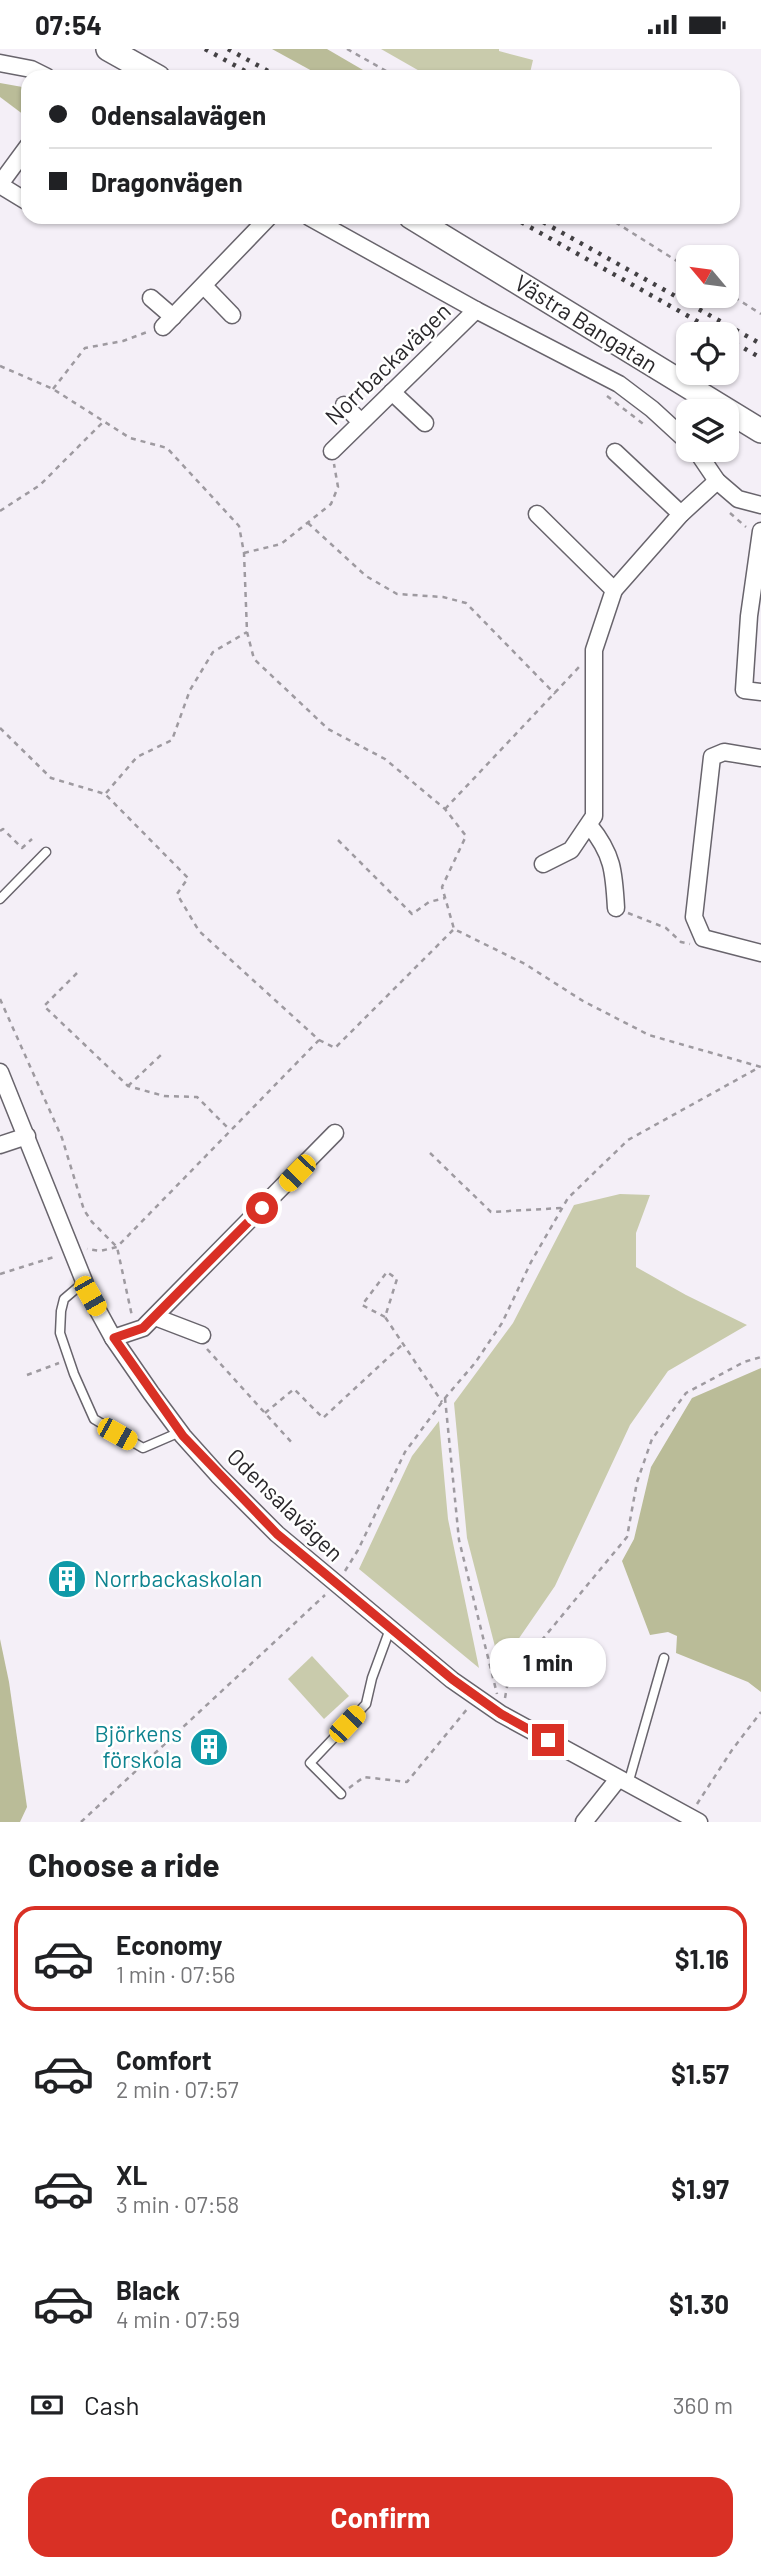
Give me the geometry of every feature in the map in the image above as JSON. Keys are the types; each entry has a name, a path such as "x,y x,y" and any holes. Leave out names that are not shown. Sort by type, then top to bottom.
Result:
{"street":[{"path":"108,49 146,70"},
{"path":"0,63 33,70"},
{"path":"21,156 0,184 21,198"},
{"path":"152,298 168,322 262,224"},
{"name":"Norrbackavägen","path":"312,224 619,384 676,431"},
{"name":"Västra Bangatan","path":"422,224 761,431"},
{"path":"204,286 232,315"},
{"name":"Norrbackavägen","path":"332,451 476,310"},
{"path":"392,392 425,423"},
{"path":"344,405 361,422"},
{"path":"615,451 681,514"},
{"path":"704,462 717,481 738,499 761,505"},
{"path":"543,863 571,850 594,815 594,650 614,590 681,514 717,481"},
{"path":"537,514 614,590"},
{"path":"761,533 749,616 744,690 761,692"},
{"path":"761,758 724,752 712,757 694,917 703,938 761,953"},
{"path":"589,825 614,869 616,908"},
{"name":"Odensalavägen","path":"0,1072 84,1282 114,1338 180,1432 277,1534 452,1679 501,1714 694,1819"},
{"path":"114,1338 143,1328 155,1317 335,1133"},
{"path":"0,1145 27,1136"},
{"path":"155,1317 197,1333"},
{"path":"584,1822 623,1781"}],"lane":[{"path":"0,899 46,852"},
{"path":"84,1282 64,1299 60,1333 94,1419 143,1448 180,1432"},
{"path":"341,1794 310,1763 366,1704 372,1678 390,1629"},
{"path":"623,1781 664,1658"}],"path":[{"path":"347,49 384,70"},
{"path":"618,224 676,260"},
{"path":"739,300 761,314"},
{"path":"53,389 85,348 123,341 168,322"},
{"path":"0,366 53,389 130,438 167,448 239,526 244,553 247,632 254,659 328,729 385,759 445,809 466,836 442,887 454,929 525,964 583,1001 649,1035 759,1067"},
{"path":"597,391 652,431"},
{"path":"0,511 40,485 103,422"},
{"path":"244,553 281,544 331,504 338,487 332,451"},
{"path":"729,512 761,533"},
{"path":"308,523 366,576 397,594 443,597 466,603 555,694"},
{"path":"105,794 136,757 172,740 190,690 212,652 247,632"},
{"path":"445,809 594,650"},
{"path":"0,728 51,778 105,794 188,878 177,894 200,931 319,1040 335,1048 454,929"},
{"path":"0,831 3,829 22,848 32,839"},
{"path":"338,840 412,914 429,902 446,898"},
{"path":"77,973 44,1006 128,1086 164,1096 197,1097 230,1130"},
{"path":"0,999 62,1138 84,1210 117,1247 135,1329"},
{"path":"0,1274 82,1248 100,1251 117,1247 319,1040"},
{"path":"128,1086 162,1054"},
{"path":"81,1822 285,1630 337,1585 358,1550 405,1452 443,1400 475,1363 502,1323 531,1262 568,1198 628,1140 759,1067"},
{"path":"430,1153 491,1212 562,1208"},
{"path":"386,1317 397,1279 387,1272 362,1305 386,1317 443,1400 459,1541 501,1714"},
{"path":"197,1333 293,1444"},
{"path":"265,1413 294,1389 323,1418 404,1343"},
{"path":"501,1714 508,1681 627,1537 637,1482 652,1439 686,1393 744,1362 761,1357"},
{"path":"27,1375 69,1360"},
{"path":"341,1794 364,1777 407,1782 477,1697"},
{"path":"694,1819 732,1750 761,1712"}],"green space":[{"path":"272,49 327,49 363,70 310,70"},
{"path":"381,49 499,49 533,60 531,70 418,70"},
{"path":"0,83 21,87 21,113 0,97"},
{"path":"620,1194 650,1195 636,1233 636,1267 747,1325 668,1371 630,1425 555,1586 500,1666 467,1538 454,1403 513,1323 574,1205"},
{"path":"761,1368 761,1692 748,1682 676,1653 677,1636 668,1632 650,1635 622,1561 634,1539 651,1467 692,1398"},
{"path":"439,1421 448,1519 479,1668 359,1569 412,1456"},
{"path":"0,1639 27,1807 20,1822 0,1822"},
{"path":"312,1656 349,1696 324,1719 288,1679"}],"railway":[{"path":"205,49 243,70"},
{"path":"228,49 266,70"},
{"path":"524,224 699,322"},
{"path":"547,224 761,344"},
{"path":"739,345 761,358"}],"place":[{"name":"Norrbackaskolan","path":"67,1579"},
{"name":"Björkens förskola","path":"209,1747"}],"route":[{"path":"262,1208 143,1328 114,1338 183,1436 277,1534 452,1679 501,1714 548,1740"}]}
